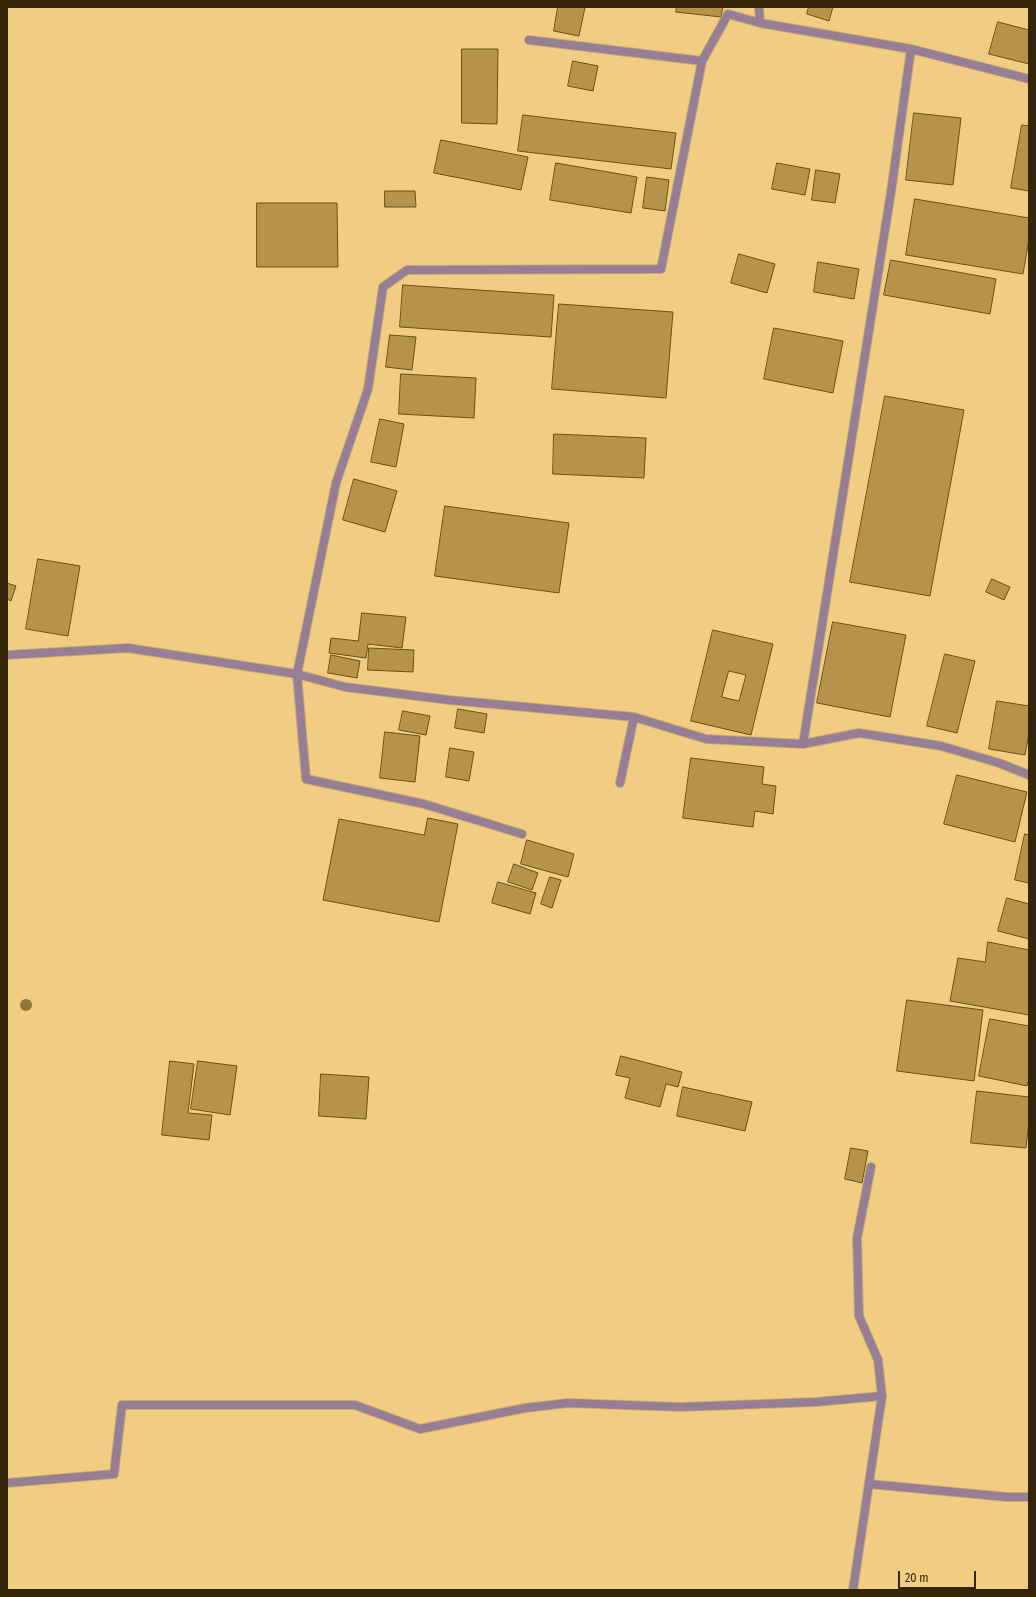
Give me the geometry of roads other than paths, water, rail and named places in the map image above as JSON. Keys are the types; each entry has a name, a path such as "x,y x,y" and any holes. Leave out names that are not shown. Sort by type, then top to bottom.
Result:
{"street":[{"path":"759,7 760,22"},
{"path":"522,834 424,804 306,779 297,674 336,483 368,389 383,287 407,270 661,269 702,62 728,14 760,22 911,49 1029,79"},
{"path":"529,40 702,62"},
{"path":"802,744 891,192 911,49"},
{"path":"7,654 128,648 297,674 345,687 449,700 634,717 706,739 802,744 859,733 941,746 999,763 1029,775"},
{"path":"620,783 634,717"},
{"path":"853,1590 882,1396 878,1360 859,1316 857,1238 871,1167"},
{"path":"7,1483 114,1474 122,1405 355,1404 420,1429 525,1408 568,1403 681,1407 816,1402 882,1396"},
{"path":"869,1484 1007,1497 1029,1497"}]}
